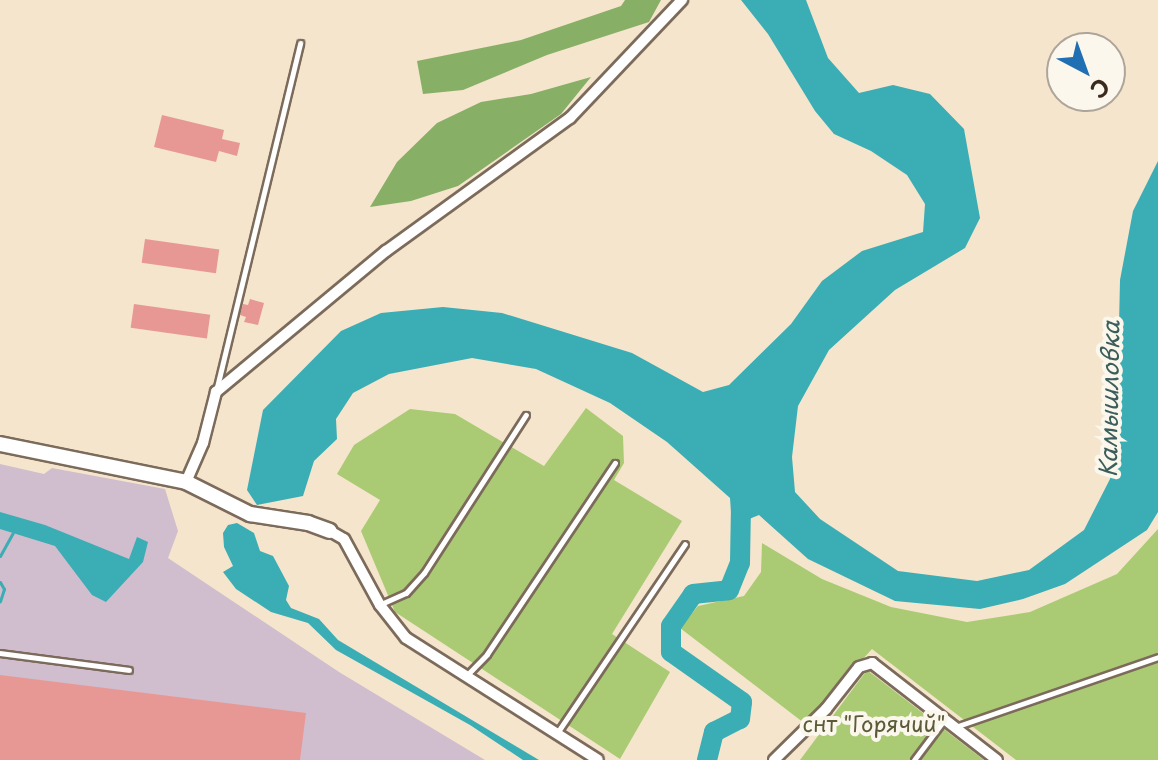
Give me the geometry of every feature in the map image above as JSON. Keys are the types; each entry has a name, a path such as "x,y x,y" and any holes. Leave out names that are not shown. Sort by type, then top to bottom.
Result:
{"street":[{"path":"186,482 203,443 216,392 386,251 570,118 682,0"},
{"path":"0,444 186,482 241,511 308,523 330,531 344,539 380,605 406,638 598,760"},
{"path":"774,760 826,709 859,667 872,663 997,760"}],"lane":[{"path":"216,392 300,43"},
{"path":"380,605 390,604 406,593 424,573 526,415"},
{"path":"466,676 487,654 615,463"},
{"path":"556,733 685,544"},
{"path":"0,653 129,670"},
{"path":"954,727 1158,657"},
{"path":"914,760 944,720"}],"shaded area":[{"path":"0,464 44,474 52,468 165,489 178,531 168,558 339,672 485,760 0,760"}],"green space":[{"path":"625,0 661,0 649,22 547,55 463,90 423,94 417,61 521,40 621,6"},
{"path":"591,77 561,114 458,186 411,201 370,207 397,162 437,123 481,102 531,94"},
{"path":"586,408 623,436 624,463 614,480 682,521 612,634 670,672 620,759 395,612 361,531 380,500 337,474 354,445 410,409 455,414 544,466"},
{"path":"1158,529 1158,760 1016,760 872,649 804,723 680,628 698,606 744,596 761,572 762,543 822,579 891,607 967,622 1030,612 1117,574"},
{"name":"снт \"Горячий\"","path":"867,670 984,760 800,760"}],"water":[{"path":"741,0 806,0 828,58 859,93 893,85 930,94 964,129 980,218 965,248 895,290 829,350 798,406 792,457 795,492 820,519 898,571 977,581 1029,570 1084,530 1110,479 1117,415 1120,280 1133,211 1158,161 1158,512 1147,530 1065,584 1023,599 980,609 895,601 808,559 759,515 732,526 730,498 667,442 610,403 536,369 472,358 389,374 353,393 336,419 337,439 314,461 303,496 257,505 247,490 263,410 341,331 381,313 443,307 502,313 632,353 703,392 729,385 791,324 822,281 862,251 923,232 925,204 907,175 871,151 834,134 815,111 768,34"},
{"path":"0,512 45,525 129,559 137,537 148,542 143,562 106,602 92,595 55,546 0,529"},
{"path":"237,523 254,533 260,551 273,556 289,586 286,600 291,608 319,619 338,640 539,760 523,760 470,725 336,650 308,623 271,612 236,589 223,572 233,566 224,547 223,533 228,525"}],"building":[{"path":"162,115 224,130 222,139 240,143 237,156 219,151 216,162 154,147"},
{"path":"145,239 219,249 216,273 142,263"},
{"path":"250,299 264,303 258,325 244,322 246,317 240,315 243,304 248,305"},
{"path":"134,304 210,315 207,338 131,328"},
{"path":"0,675 306,713 300,760 0,760"}],"waterway":[{"name":"Камышловка","path":"707,760 714,732 740,719 742,702 671,652 671,626 693,594 729,590 740,563 741,506 748,504"},
{"path":"0,556 13,533"},
{"path":"0,582 4,589 0,601"}]}
